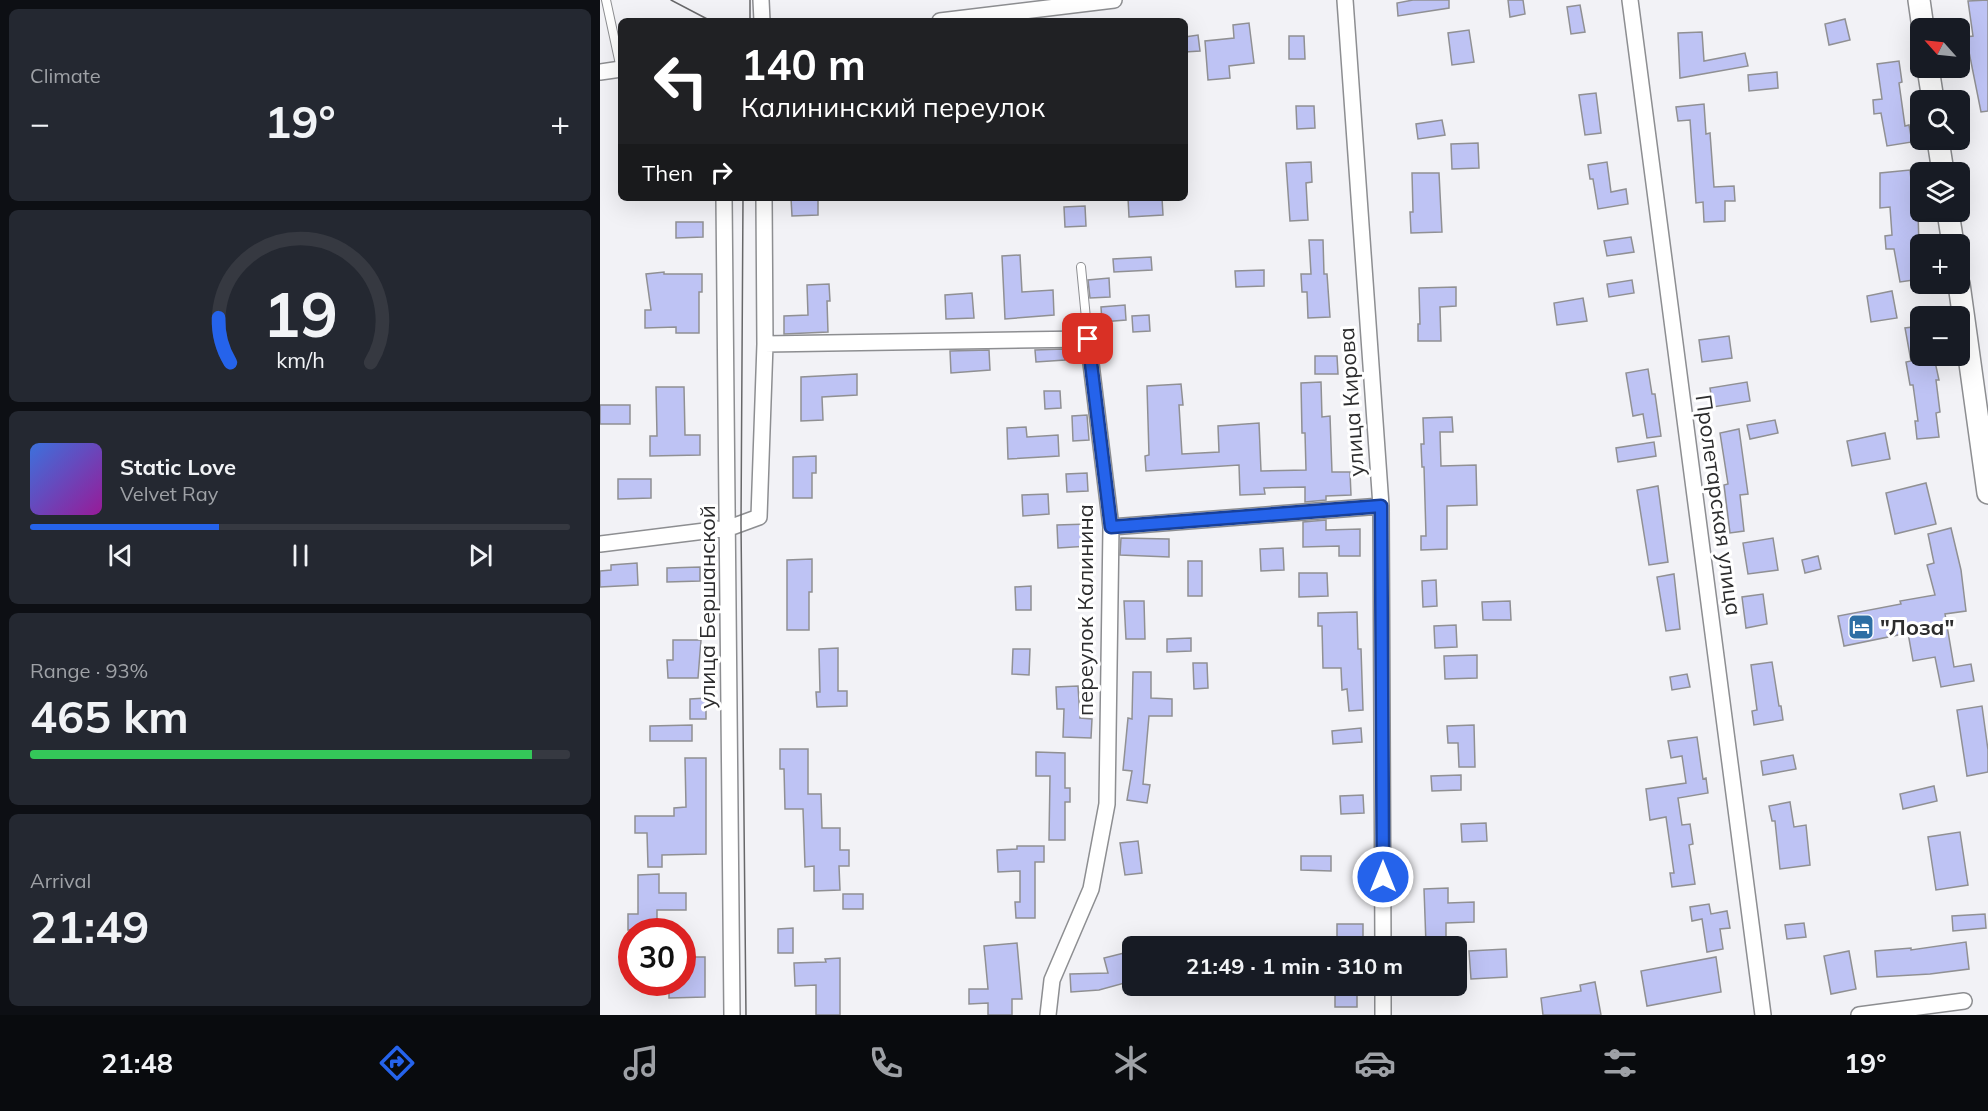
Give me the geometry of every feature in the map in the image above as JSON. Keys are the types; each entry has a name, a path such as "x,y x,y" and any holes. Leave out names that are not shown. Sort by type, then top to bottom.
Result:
{"main road":[{"path":"1919,0 1922,18"},
{"path":"1960,294 1988,493"}],"street":[{"path":"761,0 762,18"},
{"path":"965,18 1114,0"},
{"name":"улица Кирова","path":"1346,0 1381,506 1383,936"},
{"name":"Пролетарская улица","path":"1630,0 1763,1015"},
{"path":"600,72 618,69"},
{"name":"улица Бершанской","path":"724,201 732,1015"},
{"path":"600,544 729,528 759,517 765,344 764,201"},
{"path":"765,344 1088,339"},
{"name":"переулок Калинина","path":"1048,1015 1052,980 1091,889 1107,804 1111,527 1088,339"},
{"path":"1111,527 1381,506"},
{"path":"1383,996 1383,1015"},
{"path":"1858,1015 1964,1001"}],"lane":[{"path":"606,0 618,55"},
{"path":"1080,267 1088,339"}],"building":[{"path":"1413,0 1449,0 1449,8 1398,16 1397,3"},
{"path":"1508,0 1523,0 1525,14 1510,17"},
{"path":"1988,0 1988,111 1981,112 1970,57 1970,36 1973,36 1968,1"},
{"path":"1580,5 1585,32 1571,34 1567,7"},
{"path":"1845,19 1850,40 1829,45 1825,24"},
{"path":"1249,23 1254,63 1229,66 1230,78 1208,80 1205,41 1234,38 1233,25"},
{"path":"1469,30 1474,62 1452,65 1448,33"},
{"path":"1702,32 1704,61 1745,53 1748,66 1680,78 1678,33"},
{"path":"1198,35 1200,51 1188,52 1188,37"},
{"path":"1289,36 1304,36 1305,59 1289,59"},
{"path":"1899,61 1902,82 1899,83 1905,126 1909,125 1910,142 1887,146 1881,113 1874,114 1873,100 1882,99 1877,64"},
{"path":"1777,72 1778,88 1749,91 1748,75"},
{"path":"1596,93 1601,133 1585,135 1579,95"},
{"path":"1704,104 1706,134 1710,133 1714,187 1734,186 1735,201 1725,201 1725,221 1704,222 1703,202 1696,203 1690,120 1678,121 1676,107"},
{"path":"1296,106 1314,106 1315,128 1297,129"},
{"path":"1442,120 1445,135 1418,139 1416,124"},
{"path":"1478,143 1479,168 1452,169 1451,144"},
{"path":"1311,162 1312,182 1306,183 1308,220 1290,221 1286,163"},
{"path":"1607,162 1611,192 1626,189 1628,204 1598,209 1588,165"},
{"path":"1910,170 1910,222 1918,222 1919,234 1910,234 1910,280 1900,282 1894,249 1886,249 1885,236 1892,235 1890,207 1880,208 1880,173"},
{"path":"1412,173 1439,173 1442,232 1411,233"},
{"path":"791,201 818,201 818,215 792,216"},
{"path":"1128,201 1162,201 1163,215 1129,217"},
{"path":"1085,206 1086,226 1065,227 1064,207"},
{"path":"676,222 703,222 703,237 676,238"},
{"path":"1631,237 1634,252 1607,256 1604,241"},
{"path":"1309,240 1323,240 1324,274 1327,274 1330,317 1308,318 1307,292 1302,292 1301,274 1311,274"},
{"path":"1020,255 1022,292 1053,290 1054,315 1005,319 1002,256"},
{"path":"1151,257 1152,270 1114,272 1113,259"},
{"path":"1264,270 1264,286 1236,287 1235,271"},
{"path":"664,272 664,274 702,274 702,292 699,292 699,333 676,333 676,327 645,328 645,310 651,310 646,274"},
{"path":"1109,278 1110,297 1090,298 1088,280"},
{"path":"1632,280 1634,293 1609,297 1607,284"},
{"path":"829,284 828,332 784,334 784,316 808,315 807,285"},
{"path":"1456,287 1456,306 1440,307 1441,341 1418,341 1419,288"},
{"path":"1892,291 1897,318 1871,322 1867,296"},
{"path":"972,293 974,318 946,319 945,295"},
{"path":"1583,298 1587,321 1557,325 1554,303"},
{"path":"1125,305 1126,320 1102,322 1101,307"},
{"path":"1149,315 1150,331 1133,332 1132,316"},
{"path":"1910,327 1910,356 1905,328"},
{"path":"1729,336 1732,358 1702,362 1699,340"},
{"path":"1064,349 1065,360 1036,362 1035,350"},
{"path":"989,350 990,370 951,373 950,351"},
{"path":"1315,356 1337,356 1338,374 1315,374"},
{"path":"1910,361 1910,366 1936,366 1939,380 1936,380 1940,412 1936,413 1939,437 1917,439 1915,421 1918,421 1913,385 1910,385 1906,362"},
{"path":"1648,369 1652,394 1655,394 1661,436 1647,438 1643,414 1633,416 1626,373"},
{"path":"857,374 857,395 822,397 823,420 801,421 801,377"},
{"path":"1321,382 1322,417 1330,416 1332,472 1350,472 1351,495 1326,496 1326,500 1305,502 1305,487 1264,488 1265,494 1240,495 1239,465 1146,471 1145,456 1149,455 1147,386 1181,384 1183,405 1179,405 1182,454 1219,452 1218,426 1259,423 1261,471 1306,470 1305,433 1302,433 1301,383"},
{"path":"1747,382 1750,401 1713,407 1710,388"},
{"path":"656,387 684,387 685,435 700,435 700,455 650,456 650,436 657,436"},
{"path":"1044,391 1060,391 1061,408 1045,409"},
{"path":"600,405 630,405 630,424 600,424"},
{"path":"1087,415 1089,440 1073,441 1072,416"},
{"path":"1452,417 1453,432 1440,432 1441,466 1476,465 1477,505 1447,506 1447,549 1421,550 1421,536 1426,536 1421,444 1424,444 1423,418"},
{"path":"1775,420 1778,433 1750,439 1747,425"},
{"path":"1026,427 1027,437 1058,435 1059,456 1008,459 1007,428"},
{"path":"1739,429 1748,494 1740,495 1744,531 1730,533 1724,485 1728,484 1720,433"},
{"path":"1885,433 1890,459 1852,466 1847,441"},
{"path":"1654,442 1656,456 1618,462 1616,448"},
{"path":"816,456 816,473 812,473 812,498 793,498 793,457"},
{"path":"1087,473 1088,491 1067,492 1066,474"},
{"path":"618,479 651,479 651,498 618,499"},
{"path":"1926,483 1936,524 1895,534 1886,493"},
{"path":"1658,486 1668,562 1649,565 1637,490"},
{"path":"1048,494 1049,514 1023,516 1022,495"},
{"path":"1326,520 1326,530 1360,529 1360,556 1339,556 1339,546 1303,547 1303,522"},
{"path":"1088,524 1089,546 1058,548 1057,525"},
{"path":"1951,528 1961,570 1966,611 1945,614 1954,667 1971,664 1974,681 1941,687 1935,657 1913,661 1908,633 1844,646 1838,616 1935,595 1927,565 1934,563 1928,534"},
{"path":"1121,538 1169,539 1169,557 1120,555"},
{"path":"1773,538 1778,570 1748,574 1743,543"},
{"path":"1283,548 1284,570 1261,571 1260,549"},
{"path":"1818,556 1821,569 1805,573 1802,560"},
{"path":"812,559 809,630 787,630 787,560"},
{"path":"1188,561 1202,561 1202,596 1188,596"},
{"path":"637,563 638,585 600,587 600,571 611,570 611,565"},
{"path":"700,567 700,581 667,582 667,568"},
{"path":"1299,573 1327,573 1328,596 1299,597"},
{"path":"1674,574 1680,629 1666,631 1657,577"},
{"path":"1436,580 1437,606 1423,607 1422,581"},
{"path":"1031,586 1031,610 1016,610 1015,587"},
{"path":"1763,594 1767,624 1746,628 1742,597"},
{"path":"1124,601 1144,601 1145,639 1126,639"},
{"path":"1510,601 1511,620 1483,620 1482,602"},
{"path":"1357,612 1363,710 1349,711 1347,689 1342,690 1341,668 1323,668 1322,626 1318,626 1318,613"},
{"path":"1456,625 1457,647 1435,648 1434,626"},
{"path":"1191,638 1191,651 1167,652 1167,639"},
{"path":"673,640 701,640 698,678 668,678 667,660 673,660"},
{"path":"838,648 838,691 847,691 847,706 817,707 816,692 820,692 819,649"},
{"path":"1013,649 1030,649 1029,675 1012,674"},
{"path":"1477,655 1477,678 1445,679 1444,656"},
{"path":"1772,662 1783,720 1754,725 1752,711 1757,710 1751,665"},
{"path":"1193,663 1207,663 1208,688 1194,689"},
{"path":"1133,672 1151,672 1151,698 1172,699 1172,716 1149,716 1143,784 1150,785 1147,803 1127,800 1132,771 1123,770 1128,718 1132,719"},
{"path":"1687,674 1690,687 1672,690 1670,677"},
{"path":"1078,686 1080,718 1092,719 1091,738 1063,737 1064,709 1057,709 1056,687"},
{"path":"706,698 706,719 690,719 690,699"},
{"path":"1982,706 1988,750 1988,772 1967,776 1957,710"},
{"path":"692,725 692,741 650,741 650,726"},
{"path":"1474,725 1475,767 1459,767 1458,743 1448,743 1447,726"},
{"path":"1361,728 1362,742 1333,744 1332,731"},
{"path":"1697,737 1703,779 1706,778 1708,793 1678,798 1682,825 1690,824 1693,844 1689,845 1695,884 1672,887 1670,873 1674,873 1666,817 1650,820 1646,789 1686,783 1682,756 1671,758 1668,741"},
{"path":"780,749 808,749 808,794 821,794 822,828 840,828 840,850 849,850 849,866 839,866 840,890 814,891 814,866 805,867 803,809 785,809 784,769 780,769"},
{"path":"1036,752 1065,753 1065,788 1070,788 1070,802 1065,802 1065,840 1049,840 1050,776 1036,776"},
{"path":"1793,755 1796,769 1763,775 1761,761"},
{"path":"685,758 706,758 706,854 662,855 662,867 648,867 647,833 635,833 635,816 674,816 674,808 686,807"},
{"path":"1461,775 1461,790 1432,791 1431,776"},
{"path":"1934,786 1937,801 1903,809 1900,794"},
{"path":"1363,795 1364,813 1341,814 1340,796"},
{"path":"1790,802 1794,827 1806,825 1810,865 1780,869 1775,821 1772,821 1769,806"},
{"path":"1486,823 1487,841 1462,842 1461,824"},
{"path":"1960,832 1968,885 1936,890 1928,837"},
{"path":"1138,841 1142,873 1125,875 1120,843"},
{"path":"1017,846 1044,846 1044,862 1035,862 1035,918 1016,918 1015,902 1020,902 1020,871 998,872 997,850 1017,849"},
{"path":"1301,856 1331,856 1331,871 1301,870"},
{"path":"659,874 659,893 686,893 686,910 657,910 657,918 628,918 628,914 638,914 638,875"},
{"path":"1448,888 1448,903 1474,902 1474,922 1446,923 1446,936 1426,936 1424,889"},
{"path":"843,894 863,894 863,909 843,909"},
{"path":"1709,904 1711,914 1727,911 1730,928 1720,929 1723,949 1707,952 1702,919 1692,921 1690,907"},
{"path":"1985,914 1986,928 1953,931 1952,916"},
{"path":"1804,923 1806,937 1787,939 1785,925"},
{"path":"1337,924 1363,924 1363,936 1337,936"},
{"path":"793,928 793,953 778,953 778,929"},
{"path":"1966,942 1969,969 1877,977 1875,951 1911,948 1911,950"},
{"path":"1017,943 1022,999 1012,999 1012,1015 988,1015 988,1003 969,1004 969,989 988,989 984,946"},
{"path":"1506,949 1507,977 1471,979 1469,951"},
{"path":"1849,951 1856,989 1831,994 1824,956"},
{"path":"1122,954 1122,984 1099,990 1071,992 1070,974 1108,973 1104,958"},
{"path":"696,957 705,957 705,997 669,998 669,996 696,996"},
{"path":"1716,957 1721,992 1647,1006 1641,971"},
{"path":"840,958 840,1015 816,1015 816,985 795,986 794,963 826,962 825,959"},
{"path":"1595,982 1601,1015 1543,1015 1541,998 1581,991 1580,985"},
{"path":"1335,996 1357,996 1357,1007 1335,1007"}],"tram line":[{"path":"671,0 705,18"},
{"path":"750,0 750,18"},
{"path":"743,201 741,524 746,1015"}],"place":[{"name":"\"Лоза\"","path":"1861,627"}],"route":[{"path":"1088,339 1111,527 1381,506 1383,877"}]}
